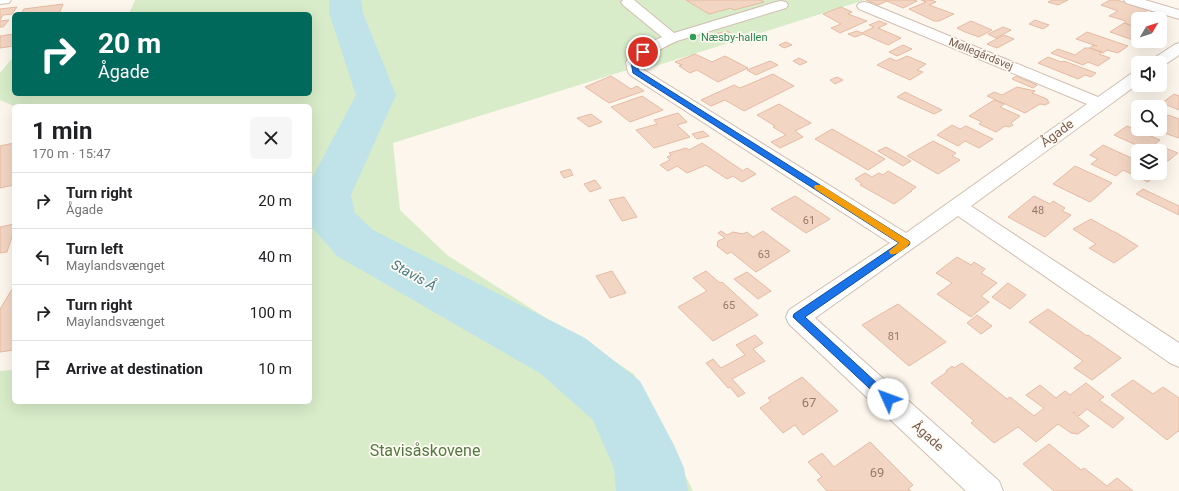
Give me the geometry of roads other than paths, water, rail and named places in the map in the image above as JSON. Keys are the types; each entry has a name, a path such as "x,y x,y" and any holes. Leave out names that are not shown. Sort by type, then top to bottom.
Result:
{"street":[{"path":"1131,0 1179,15"},
{"path":"628,2 672,38"},
{"path":"781,5 672,38 656,45 643,52 634,62 636,72 906,243"},
{"name":"Møllegårdsvej","path":"864,6 1099,103"},
{"path":"1167,56 1179,48"},
{"name":"Ågade","path":"988,491 798,317 906,243 1131,81"},
{"path":"957,206 1179,356"}],"waterway":[{"name":"Stavis Å","path":"345,0 346,13 376,95 327,195 331,219 355,243 563,356 617,401 649,468 652,491"}],"place":[{"name":"Næsby-hallen","path":"693,37"}],"park label":[{"name":"Stavisåskovene","path":"425,450"}]}
